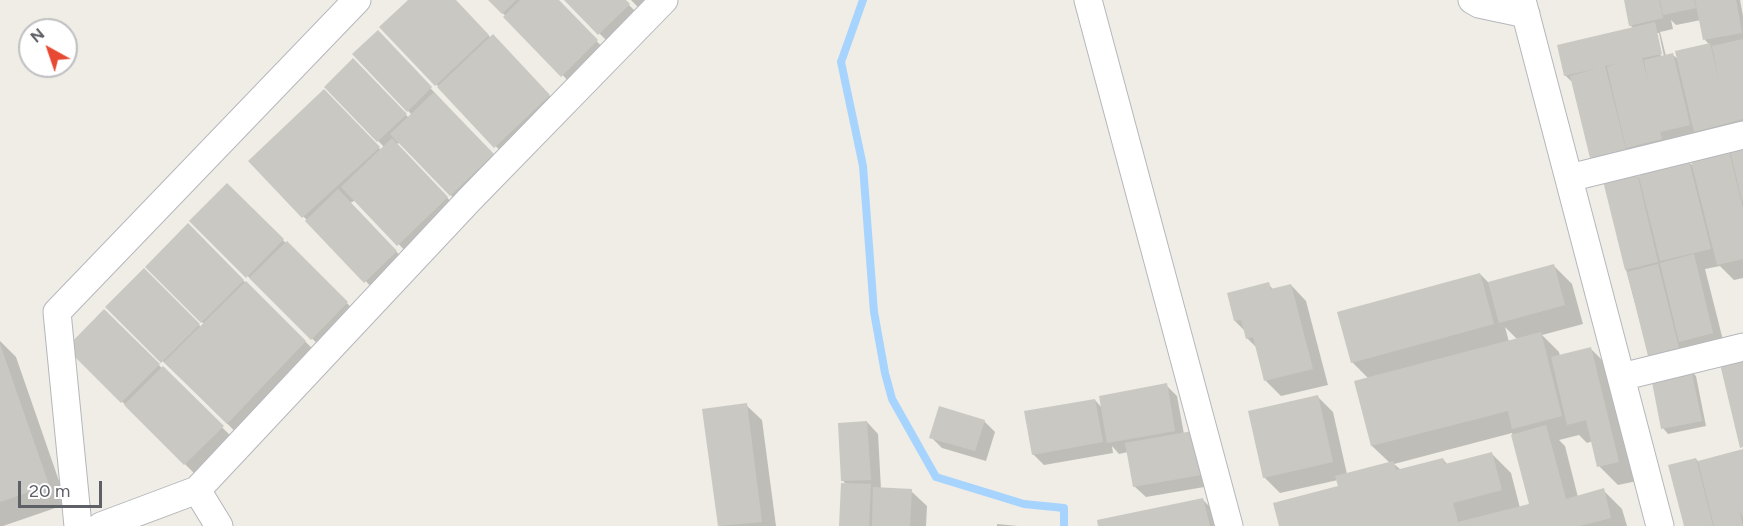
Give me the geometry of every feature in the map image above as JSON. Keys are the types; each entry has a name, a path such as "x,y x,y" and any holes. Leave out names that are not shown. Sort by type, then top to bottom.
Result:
{"street":[{"path":"78,526 57,312 357,0"},
{"path":"101,526 197,490 469,200 664,0"},
{"path":"1088,0 1229,526"},
{"path":"1472,0 1479,4 1524,7 1660,526"},
{"path":"1569,178 1743,135"},
{"path":"1621,377 1743,347"},
{"path":"197,490 219,526"}],"building":[{"path":"408,0 456,0 489,35 435,86 379,27"},
{"path":"488,0 516,0 502,14"},
{"path":"520,0 559,0 598,40 561,77 503,17"},
{"path":"564,0 626,0 630,4 598,35"},
{"path":"1624,0 1659,0 1663,18 1629,26"},
{"path":"1660,0 1694,0 1696,8 1663,15"},
{"path":"1695,0 1736,0 1742,33 1703,40"},
{"path":"1655,22 1662,54 1642,58 1648,82 1644,60 1673,53 1690,125 1660,132 1662,139 1626,148 1607,67 1615,64 1605,66 1626,150 1590,158 1570,76 1598,68 1564,76 1557,45"},
{"path":"378,30 432,87 407,112 352,54"},
{"path":"493,34 550,95 494,148 437,87"},
{"path":"1743,39 1743,119 1694,132 1675,51 1710,43 1720,85 1712,46"},
{"path":"353,58 407,114 377,142 324,87"},
{"path":"324,89 380,147 302,218 248,161"},
{"path":"434,92 494,154 450,196 390,134"},
{"path":"392,138 448,197 397,246 341,187"},
{"path":"1743,143 1743,201 1742,201 1729,146"},
{"path":"1728,147 1743,209 1743,259 1717,265 1690,157"},
{"path":"1689,161 1711,249 1660,261 1638,173"},
{"path":"1637,173 1658,262 1625,270 1603,181"},
{"path":"227,183 284,239 246,278 189,221"},
{"path":"338,189 397,251 364,283 305,221"},
{"path":"188,223 244,280 201,323 145,267"},
{"path":"287,241 348,302 311,340 249,278"},
{"path":"1694,254 1713,333 1679,342 1660,263"},
{"path":"1554,264 1565,305 1499,323 1488,282"},
{"path":"1658,264 1679,348 1648,356 1627,272"},
{"path":"144,268 200,324 161,363 105,307"},
{"path":"1480,273 1494,324 1351,363 1337,312"},
{"path":"246,281 306,341 227,424 164,362"},
{"path":"1269,282 1271,289 1291,284 1313,369 1264,381 1253,337 1246,339 1241,320 1234,321 1227,293"},
{"path":"104,309 160,364 121,403 66,348"},
{"path":"1541,332 1562,416 1512,429 1508,411 1371,446 1354,381"},
{"path":"0,344 49,485 0,502"},
{"path":"1591,347 1619,462 1597,467 1586,420 1567,425 1551,357"},
{"path":"1743,359 1743,447 1740,448 1720,364"},
{"path":"163,366 224,426 184,465 124,405"},
{"path":"1691,369 1702,421 1661,429 1651,377"},
{"path":"1167,383 1175,431 1107,443 1099,396"},
{"path":"1318,395 1333,462 1263,478 1248,411"},
{"path":"1095,399 1103,442 1032,455 1024,411"},
{"path":"747,403 762,522 718,526 702,409"},
{"path":"939,406 985,420 975,451 929,438"},
{"path":"867,421 871,480 841,481 838,423"},
{"path":"1546,425 1566,499 1604,488 1611,518 1579,526 1279,526 1273,503 1338,486 1335,476 1393,461 1396,470 1443,458 1445,464 1492,452 1502,490 1453,503 1458,522 1529,504 1511,435"},
{"path":"1198,430 1206,474 1133,487 1125,443"},
{"path":"1743,449 1743,518 1739,509 1743,526 1714,526 1698,461"},
{"path":"1696,458 1713,526 1684,526 1668,465"},
{"path":"841,483 871,484 869,526 839,526"},
{"path":"873,487 912,489 910,526 872,526"},
{"path":"1203,498 1210,526 1098,526 1097,520"}],"waterway":[{"path":"863,0 841,62 863,166 874,312 892,399 936,477 1024,504 1064,508 1064,526"}]}
